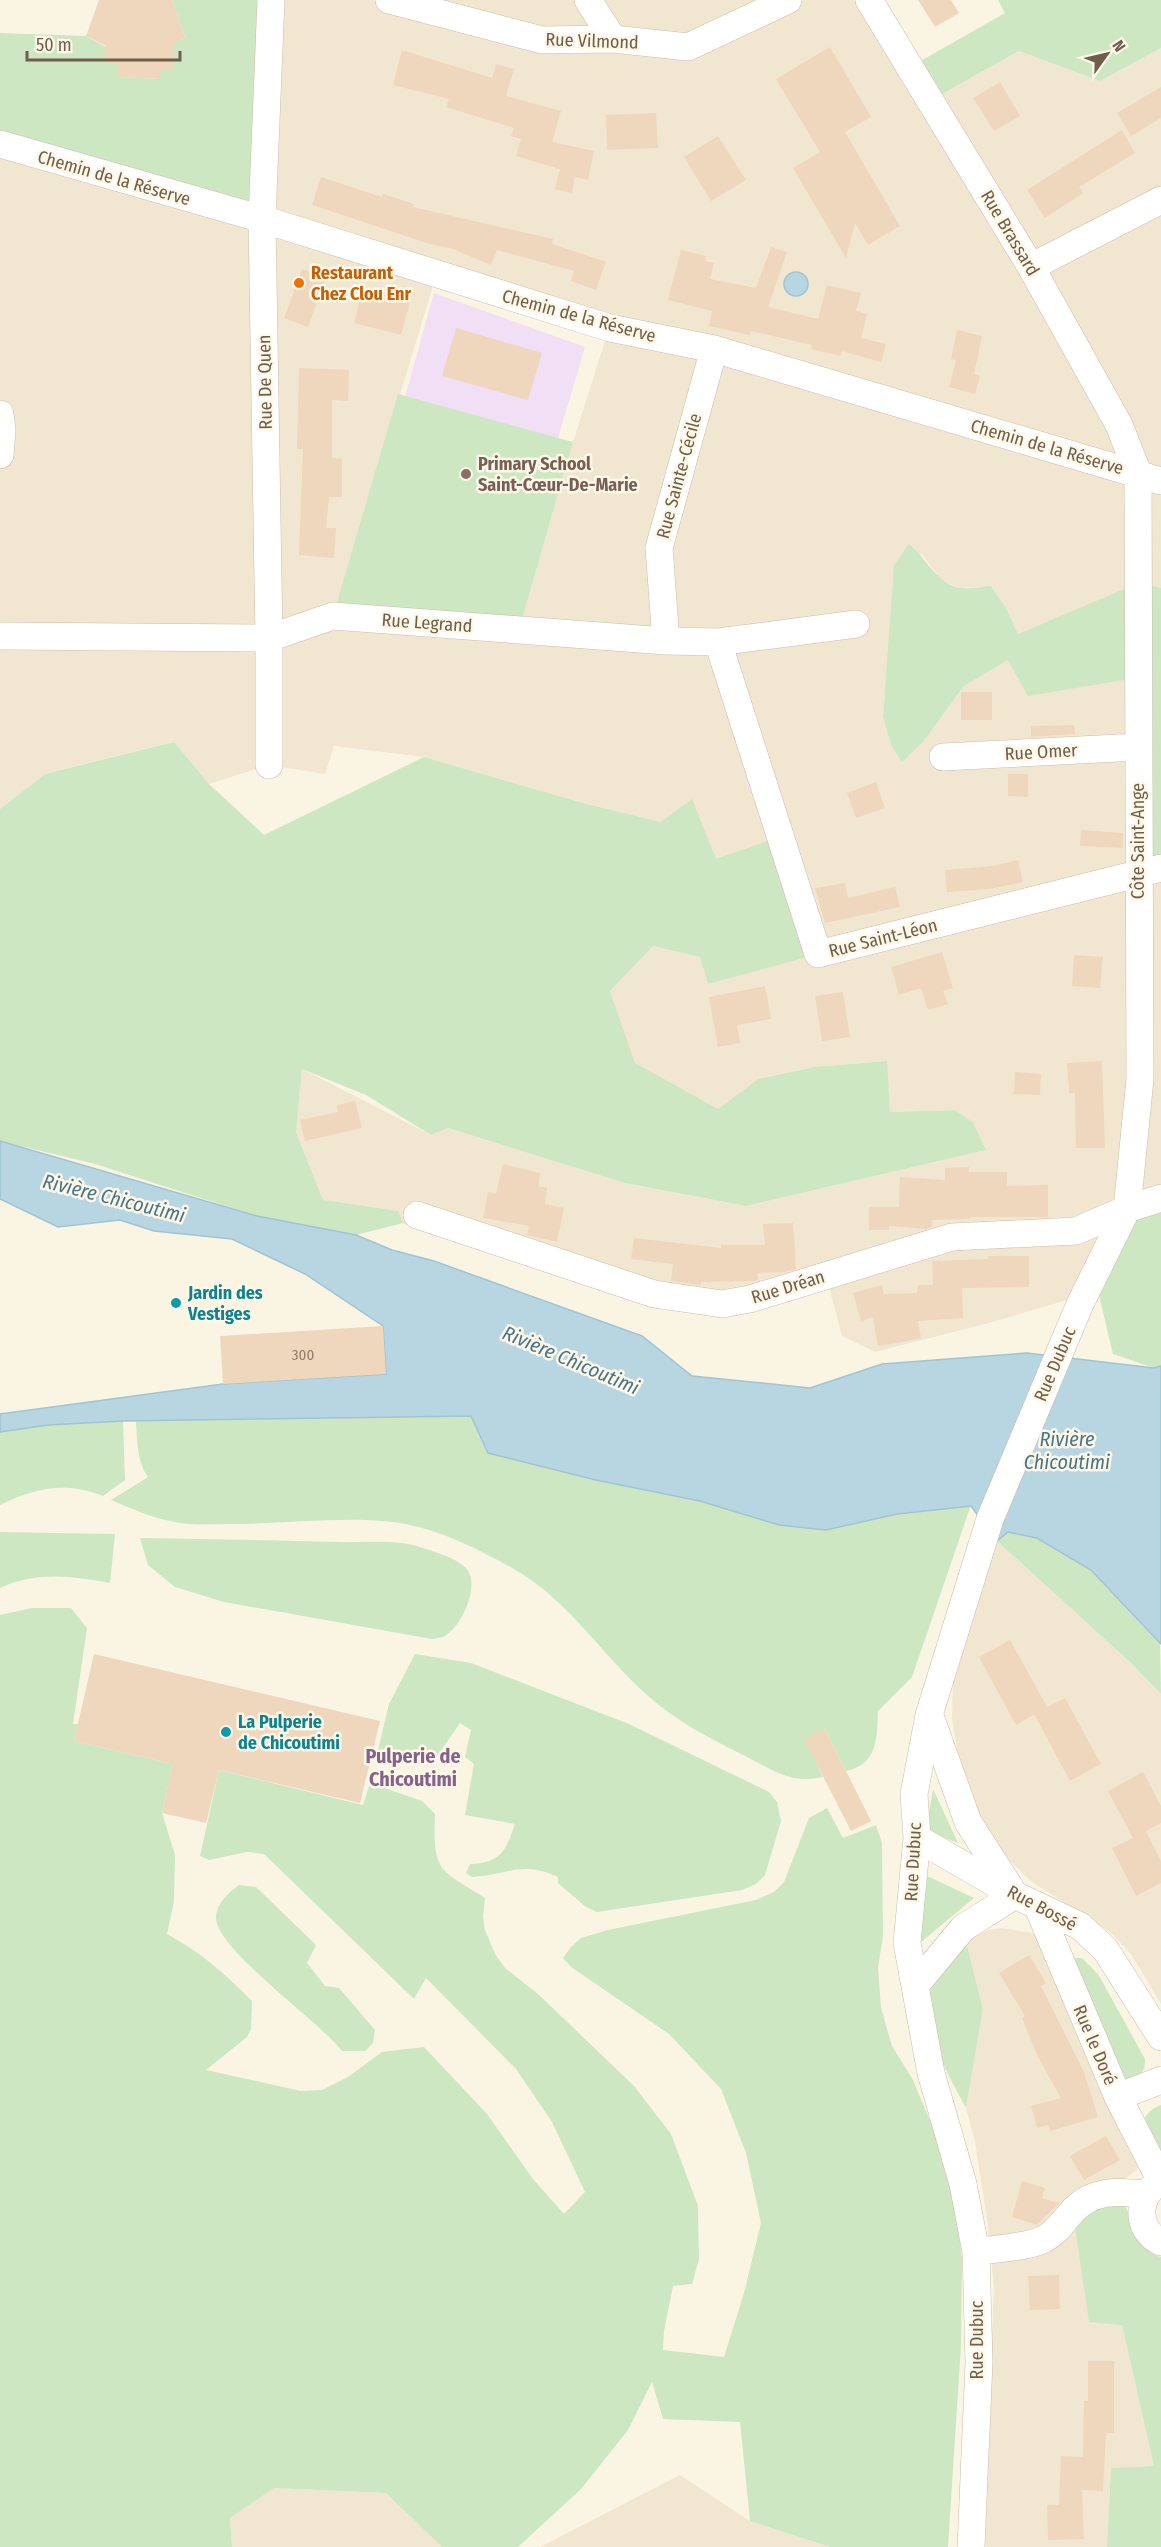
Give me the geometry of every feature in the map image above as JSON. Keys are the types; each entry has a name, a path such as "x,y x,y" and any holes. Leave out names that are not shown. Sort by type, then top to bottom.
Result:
{"street":[{"name":"Rue De Quen","path":"269,765 269,638 261,219 271,0"},
{"name":"Rue Vilmond","path":"389,0 542,40 613,39 688,47 788,0"},
{"path":"588,0 613,39"},
{"name":"Rue Brassard","path":"869,0 1031,267 1150,477"},
{"name":"Chemin de la Réserve","path":"0,144 261,219 609,328 714,349 1150,477"},
{"path":"1031,267 1161,200"},
{"name":"Rue Sainte-Cécile","path":"666,641 659,548 714,349"},
{"path":"0,414 2,430 0,455"},
{"name":"Côte Saint-Ange","path":"1127,1209 1140,1079 1149,870 1138,747 1150,477"},
{"name":"Rue Legrand","path":"0,636 269,638 333,616 666,641 718,642 856,624"},
{"name":"Rue Saint-Léon","path":"718,642 818,954 1149,870"},
{"name":"Rue Omer","path":"943,757 1138,747"},
{"name":"Rue Dréan","path":"417,1215 654,1294 722,1304 750,1299 952,1237 1076,1231 1127,1209 1161,1198"},
{"name":"Rue Dubuc","path":"971,2547 979,2362 976,2252 963,2184 931,2073 907,1943 917,1838 914,1794 929,1715 990,1519 1080,1304 1127,1209"},
{"name":"Rue le Doré","path":"929,1715 968,1822 1026,1900 1118,2097 1156,2186"},
{"name":"Rue Bossé","path":"917,1838 1026,1900 1080,1926 1105,1949 1161,2037"},
{"path":"915,1986 963,1928 1026,1900"},
{"path":"1118,2097 1161,2080"},
{"path":"976,2252 1041,2241 1056,2232 1071,2213 1094,2196 1115,2190 1156,2186"},
{"path":"1156,2186 1142,2204 1144,2225 1149,2234 1161,2242"}],"shaded area":[{"path":"271,0 869,0 931,101 1019,51 1100,81 1161,48 1161,588 1140,582 1018,634 1006,608 992,587 960,588 942,581 921,553 886,675 883,717 891,745 923,742 964,686 1008,660 1142,677 1161,879 1161,1211 1098,1291 989,1323 875,1352 842,1336 828,1284 672,1303 323,1200 296,1132 302,1069 431,1135 448,1128 625,1183 746,1206 986,1150 973,1122 955,1110 890,1112 886,1061 814,1067 758,1079 718,1109 635,1064 610,991 653,946 700,957 708,983 715,859 661,822 583,803 424,757 334,746 325,774 269,765 209,784 173,742 45,774 0,809 0,141 261,219","holes":["436,276 609,328 573,442 519,630 333,616"]},
{"name":"Primary School Saint-Cœur-De-Marie","path":"434,293 585,347 509,604 348,601"},
{"path":"997,1541 1131,1663 1161,1694 1161,2004 1131,1954 1110,1932 1032,1882 1009,1860 982,1822 959,1761 952,1719 953,1679"},
{"path":"1002,1928 1039,1934 1156,2154 1104,2196 1122,2325 1154,2466 1111,2468 1107,2547 983,2547 994,2288 987,2219 975,2142 966,2108 983,2009 966,1941 988,1930"},
{"path":"680,2475 750,2521 830,2547 540,2547"},
{"path":"274,2488 386,2493 442,2547 232,2547 230,2518"}],"green space":[{"path":"172,0 271,0 262,219 0,141 0,33 86,36 106,47 106,63 118,63 119,77 159,79 160,70 173,70 173,52 164,52 164,49 185,37"},
{"path":"998,0 1161,0 1161,48 1100,81 1019,51 930,101 910,67 1005,13"},
{"name":"Primary School Saint-Cœur-De-Marie","path":"398,394 573,442 519,630 333,616"},
{"path":"909,544 947,583 963,588 991,586 1006,608 1018,634 1140,582 1161,588 1161,879 1145,882 1142,677 1028,696 1008,660 964,686 923,742 902,762 891,745 883,717 894,565"},
{"path":"174,742 209,784 264,835 424,757 583,803 661,822 692,799 716,859 779,837 818,954 708,984 700,957 653,946 610,991 635,1063 718,1109 758,1079 814,1067 887,1061 890,1112 955,1110 973,1122 986,1150 746,1206 625,1183 448,1128 431,1135 366,1095 302,1069 296,1132 323,1200 398,1211 403,1223 356,1235 257,1216 95,1164 0,1141 0,809 45,774"},
{"path":"1143,1211 1161,1211 1161,1366 1154,1368 1113,1354 1098,1291 1122,1236"},
{"path":"471,1416 488,1453 596,1480 700,1501 779,1525 826,1530 897,1514 971,1505 912,1677 878,1711 876,1740 870,1756 857,1768 846,1771 825,1729 805,1739 823,1777 802,1779 783,1775 720,1744 658,1705 630,1679 567,1611 532,1580 484,1553 440,1533 409,1525 373,1520 189,1524 151,1516 111,1500 148,1477 140,1458 136,1421"},
{"path":"123,1421 125,1480 103,1496 76,1489 50,1488 26,1494 0,1505 0,1432 48,1425"},
{"path":"0,1532 115,1534 110,1583 55,1576 27,1579 0,1588"},
{"path":"1008,1532 1037,1538 1091,1570 1160,1642 1161,1694 1131,1663 997,1541"},
{"path":"140,1538 400,1543 444,1555 461,1564 470,1575 470,1594 468,1604 458,1623 443,1637 432,1639 224,1602 175,1587 148,1565"},
{"path":"32,1608 71,1608 87,1628 73,1724 78,1724 74,1741 173,1764 162,1813 175,1855 174,1901 167,1934 212,1964 252,2001 251,2029 247,2037 206,2070 301,2091 322,2090 348,2077 382,2052 424,2047 487,2114 533,2179 564,2214 585,2192 552,2122 516,2069 426,1978 414,1999 264,1854 247,1852 209,1860 200,1856 219,1770 363,1805 370,1783 422,1801 435,1814 435,1848 438,1859 448,1874 485,1898 483,1917 485,1930 495,1954 505,1968 538,1994 634,2086 671,2134 698,2206 699,2259 692,2284 673,2286 664,2331 663,2350 724,2357 744,2293 761,2223 746,2153 721,2089 669,2034 571,1967 563,1958 581,1938 608,1930 756,1900 774,1892 784,1882 809,1818 827,1808 843,1838 876,1825 882,1843 883,1935 878,1968 881,2008 892,2046 913,2080 933,2128 954,2200 962,2258 961,2345 948,2547 830,2547 750,2521 740,2422 663,2419 652,2382 628,2430 581,2489 518,2547 442,2547 386,2493 274,2488 230,2518 232,2547 0,2547 0,1615"},
{"path":"415,1654 471,1663 629,1724 769,1792 777,1802 781,1821 765,1875 756,1884 742,1890 597,1912 586,1907 558,1883 558,1877 545,1872 524,1869 472,1877 466,1873 470,1864 489,1861 501,1853 509,1841 515,1824 465,1815 474,1764 465,1757 471,1730 460,1723 431,1765 378,1750 389,1704"},
{"path":"933,1789 958,1843 926,1830"},
{"path":"923,1874 974,1898 921,1942"},
{"path":"239,1885 256,1887 316,1945 307,1963 325,1986 339,1988 375,2030 373,2043 365,2051 342,2051 233,1948 221,1932 216,1918 220,1904"},
{"path":"966,1941 983,2009 966,2108 935,2044 928,2010 930,1993 936,1977"},
{"path":"1071,1958 1082,1958 1098,1974 1145,2059 1142,2072 1125,2083"},
{"path":"1161,2105 1161,2158 1143,2123 1149,2112"},
{"path":"1104,2196 1123,2202 1141,2242 1152,2253 1161,2257 1161,2547 1107,2547 1111,2468 1154,2466 1122,2325 1089,2322 1074,2220"}],"water":[{"path":"796,272 804,276 808,284 804,292 796,296 788,292 784,284 788,276"},
{"name":"Rivière Chicoutimi","path":"0,1141 257,1216 356,1235 392,1250 434,1261 642,1336 692,1376 810,1388 882,1364 1027,1353 1154,1368 1161,1366 1161,1644 1091,1570 1037,1538 1008,1532 997,1541 971,1506 897,1514 826,1530 779,1525 700,1501 596,1480 488,1453 471,1416 123,1421 48,1425 0,1432 0,1414 223,1384 386,1374 383,1326 305,1274 232,1239 154,1231 120,1220 58,1227 0,1199"}],"building":[{"path":"99,0 172,0 185,37 173,44 173,70 160,70 160,79 118,77 118,63 106,63 106,46 86,36"},
{"path":"918,0 951,0 959,13 935,27"},
{"path":"830,47 871,117 845,132 900,226 868,245 855,223 846,258 793,168 820,152 776,79"},
{"path":"402,50 492,78 496,64 514,69 506,96 561,111 552,142 594,151 588,180 575,177 572,193 555,189 560,169 516,156 521,139 511,136 514,128 446,107 449,99 393,85"},
{"path":"1000,82 1020,116 994,131 973,98"},
{"path":"1161,87 1161,118 1131,136 1117,113"},
{"path":"656,113 658,148 607,150 606,115"},
{"path":"1122,130 1135,153 1079,187 1083,193 1045,218 1027,190"},
{"path":"718,136 746,180 711,201 684,157"},
{"path":"321,177 382,197 383,194 414,204 413,207 553,239 552,244 606,262 596,290 571,281 574,271 497,250 491,265 453,249 426,243 312,205"},
{"path":"771,247 787,252 768,307 818,319 827,285 861,293 856,311 867,314 861,338 886,344 881,362 842,351 841,356 811,349 812,345 751,331 750,335 709,326 712,311 668,300 681,250 706,256 705,261 714,263 710,279 756,288"},
{"path":"302,269 326,278 308,327 284,318"},
{"path":"363,287 411,299 401,335 354,323"},
{"path":"456,328 542,353 528,400 442,376"},
{"path":"957,330 982,336 974,374 980,376 975,394 949,387 956,360 951,359"},
{"path":"299,368 349,370 348,401 332,400 332,458 342,459 342,497 329,497 326,528 336,528 334,558 299,555 303,449 297,449"},
{"path":"961,692 992,692 992,720 961,720"},
{"path":"1074,725 1075,734 1031,737 1031,726"},
{"path":"1008,774 1028,774 1028,797 1008,796"},
{"path":"876,782 885,808 856,818 847,793"},
{"path":"1081,830 1123,833 1123,848 1080,846"},
{"path":"1018,860 1023,882 990,889 947,892 945,870 993,866"},
{"path":"845,883 848,898 895,887 900,907 825,923 815,888"},
{"path":"942,952 953,988 943,991 948,1004 928,1010 921,988 899,995 891,967"},
{"path":"1074,955 1103,957 1100,988 1072,986"},
{"path":"765,986 771,1019 737,1025 740,1043 718,1047 709,997"},
{"path":"843,992 850,1037 822,1041 815,996"},
{"path":"1102,1061 1105,1148 1076,1148 1075,1093 1069,1093 1067,1063"},
{"path":"1015,1072 1041,1074 1040,1095 1014,1094"},
{"path":"355,1101 362,1128 305,1141 300,1120 338,1112 337,1105"},
{"path":"503,1164 540,1173 539,1186 547,1188 545,1204 564,1208 557,1242 527,1235 529,1226 483,1218 488,1192 496,1194"},
{"path":"969,1167 969,1172 1007,1172 1007,1186 1048,1185 1048,1217 970,1217 970,1219 932,1220 932,1227 926,1229 889,1226 889,1230 869,1230 869,1207 899,1207 900,1177 945,1180 945,1168"},
{"path":"793,1223 796,1269 758,1273 758,1280 754,1281 701,1282 701,1285 671,1281 673,1264 631,1259 634,1238 721,1248 721,1245 765,1245 763,1224"},
{"path":"988,1256 1029,1256 1029,1287 962,1288 963,1318 918,1321 921,1338 903,1342 878,1346 873,1317 861,1321 853,1293 882,1285 884,1294 917,1293 918,1285 933,1285 932,1261 988,1259"},
{"path":"383,1326 386,1374 223,1384 220,1336"},
{"path":"1010,1640 1047,1707 1016,1725 979,1657"},
{"name":"La Pulperie de Chicoutimi","path":"94,1654 380,1721 360,1803 219,1770 206,1823 162,1813 173,1764 74,1741"},
{"path":"1065,1698 1101,1764 1070,1781 1034,1714"},
{"path":"825,1729 871,1821 851,1831 804,1739"},
{"path":"1143,1772 1161,1806 1161,1823 1146,1831 1161,1861 1161,1883 1136,1896 1112,1848 1133,1838 1108,1791"},
{"path":"1029,1955 1046,1983 1041,1986 1084,2072 1098,2117 1050,2131 1048,2125 1037,2128 1031,2106 1061,2098 1038,2057 1022,2018 1025,2016 999,1973"},
{"path":"1106,2136 1120,2160 1084,2180 1070,2156"},
{"path":"1022,2181 1045,2188 1042,2198 1059,2203 1037,2225 1012,2217"},
{"path":"1059,2275 1060,2309 1030,2310 1028,2276"},
{"path":"1088,2361 1114,2361 1114,2433 1106,2433 1103,2491 1082,2490 1084,2539 1048,2540 1047,2505 1059,2505 1061,2456 1083,2457 1084,2401 1088,2401"}],"place":[{"name":"Restaurant Chez Clou Enr","path":"299,283"},
{"name":"Primary School Saint-Cœur-De-Marie","path":"466,474"},
{"name":"Jardin des Vestiges","path":"176,1303"},
{"name":"La Pulperie de Chicoutimi","path":"226,1732"}],"district":[{"name":"Pulperie de Chicoutimi","path":"413,1768"}]}
